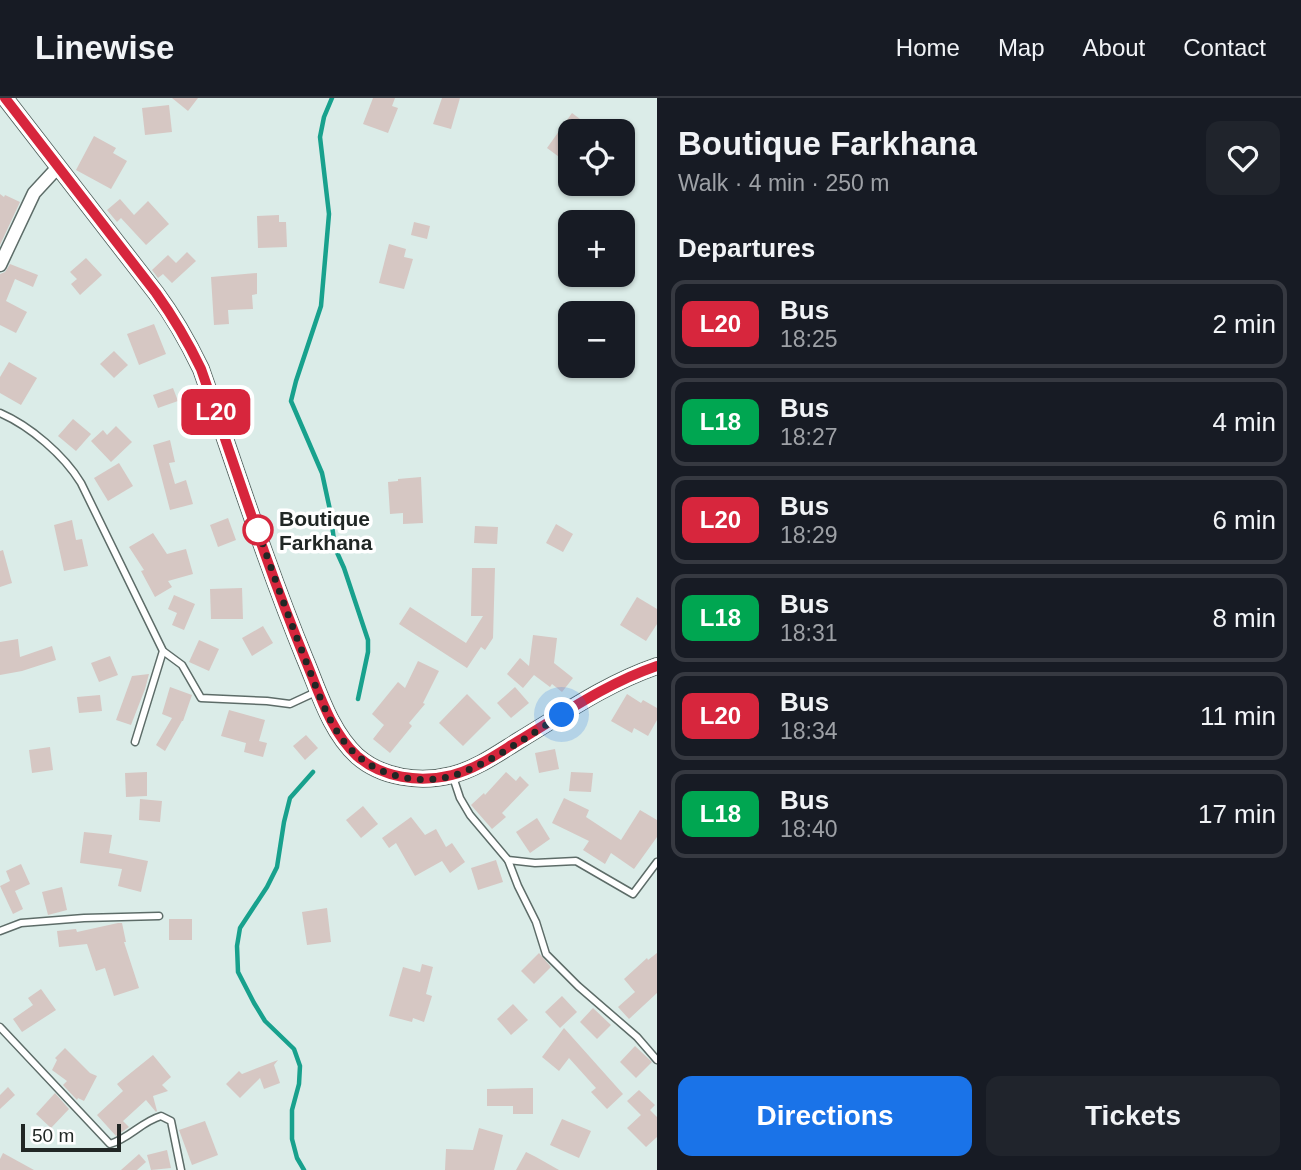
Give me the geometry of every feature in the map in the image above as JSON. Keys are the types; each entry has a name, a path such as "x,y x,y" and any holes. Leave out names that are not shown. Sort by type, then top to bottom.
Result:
{"street":[{"path":"2,99 15,112 162,301 188,340 201,369 289,620 318,691 341,737 358,756 379,770 403,778 429,779 453,775 483,763 608,687 657,666"},
{"path":"0,265 34,193 58,167"}],"lane":[{"path":"0,414 29,430 71,467 163,651 182,665 201,698 290,705 318,691"},
{"path":"135,742 163,651"},
{"path":"453,775 460,798 470,814 508,860 536,922 546,954 657,1060"},
{"path":"508,860 535,863 576,861 632,894 657,862"},
{"path":"0,931 22,923 159,916"},
{"path":"0,1027 110,1144 119,1141 149,1119 161,1116 171,1121 181,1170"}],"building":[{"path":"172,98 198,98 188,111"},
{"path":"373,98 395,98 392,106 398,108 388,133 363,124"},
{"path":"442,98 460,98 451,129 433,124"},
{"path":"169,105 172,132 145,135 142,108"},
{"path":"572,113 580,119 568,119"},
{"path":"558,133 558,156 547,148"},
{"path":"94,136 116,148 113,153 127,161 111,189 76,170"},
{"path":"0,194 20,202 0,245"},
{"path":"120,199 134,215 148,201 169,224 146,245 121,218 117,222 107,210"},
{"path":"279,215 279,222 286,222 287,247 258,248 257,216"},
{"path":"414,222 430,226 427,239 411,235"},
{"path":"389,244 406,249 404,257 413,259 404,289 379,283"},
{"path":"187,252 196,261 172,283 163,274 158,278 152,270 168,255 176,263"},
{"path":"86,258 102,275 80,295 71,284 77,279 70,272"},
{"path":"10,264 38,275 33,287 15,279 6,301 27,312 16,333 0,325 0,274 5,272"},
{"path":"257,273 257,294 252,295 253,309 228,310 229,324 214,325 211,277"},
{"path":"154,324 166,354 139,365 127,334"},
{"path":"114,351 128,365 114,378 100,364"},
{"path":"9,362 37,378 21,405 0,393 0,377"},
{"path":"173,388 178,401 158,408 153,395"},
{"path":"73,419 91,434 76,451 58,436"},
{"path":"116,426 132,442 111,462 91,441 103,430 107,435"},
{"path":"170,440 175,462 169,463 175,484 186,480 193,504 170,510 153,445"},
{"path":"119,463 133,486 108,501 94,478"},
{"path":"421,477 423,523 403,524 403,513 390,514 388,482"},
{"path":"228,518 236,540 218,547 210,525"},
{"path":"72,520 76,540 82,539 88,566 64,571 54,525"},
{"path":"556,524 573,534 563,552 546,543"},
{"path":"475,526 498,527 497,544 474,543"},
{"path":"153,533 167,554 186,549 193,574 168,581 172,587 155,597 141,571 144,570 129,547"},
{"path":"3,550 12,583 0,587 0,551"},
{"path":"472,568 495,568 493,638 485,650 481,647 467,668 399,624 410,607 466,643 483,616 471,616"},
{"path":"242,588 243,619 211,619 210,589"},
{"path":"174,595 195,604 184,630 172,625 177,613 168,609"},
{"path":"637,597 657,609 657,624 646,641 620,625"},
{"path":"263,626 273,643 252,656 242,638"},
{"path":"533,635 557,638 554,663 573,678 562,692 534,675 523,688 507,674 520,658 529,666"},
{"path":"18,639 20,657 52,646 56,660 0,675 0,642"},
{"path":"199,640 219,649 209,671 189,662"},
{"path":"110,656 118,675 99,682 91,663"},
{"path":"418,661 439,671 423,703 425,704 409,723 412,726 390,753 373,739 384,725 372,714 398,682 405,688"},
{"path":"149,674 131,725 116,720 132,676"},
{"path":"170,687 192,695 183,721 165,751 156,745 172,718 162,714"},
{"path":"515,687 529,703 511,718 497,703"},
{"path":"467,694 491,718 463,746 439,723"},
{"path":"627,694 641,703 643,700 657,708 657,720 648,736 634,728 632,733 611,721"},
{"path":"100,695 102,711 79,713 77,697"},
{"path":"229,710 265,720 259,741 267,743 263,757 244,752 246,743 221,736"},
{"path":"306,735 318,748 305,760 293,746"},
{"path":"50,747 53,770 32,773 29,750"},
{"path":"555,749 559,769 539,773 535,753"},
{"path":"147,772 147,796 126,797 125,773"},
{"path":"506,772 516,781 520,776 529,785 502,813 506,817 492,829 471,805 484,793 485,795"},
{"path":"571,772 593,773 591,792 569,791"},
{"path":"564,798 589,810 586,817 621,840 640,810 657,820 657,837 634,869 611,853 605,864 583,850 589,841 552,823"},
{"path":"140,799 162,801 160,822 139,820"},
{"path":"363,806 378,824 361,838 346,820"},
{"path":"411,817 425,835 436,829 446,847 452,843 465,862 450,873 442,861 415,876 396,843 389,848 382,838"},
{"path":"537,818 550,839 530,853 516,832"},
{"path":"84,832 112,835 109,853 148,861 141,892 118,886 122,869 80,863"},
{"path":"496,860 503,882 478,890 471,868"},
{"path":"21,864 30,884 15,891 23,909 13,914 0,886 10,881 6,871"},
{"path":"62,887 67,910 48,915 42,892"},
{"path":"327,908 331,942 307,945 302,912"},
{"path":"169,919 192,919 192,940 169,940"},
{"path":"122,923 124,942 139,988 114,996 105,968 96,971 87,944 59,947 57,931 76,929 77,932"},
{"path":"539,953 551,967 534,984 521,971"},
{"path":"657,953 657,993 629,1019 618,1007 635,992 624,979 647,958 648,960"},
{"path":"422,964 433,967 426,994 432,996 424,1022 389,1016 403,967 420,972"},
{"path":"41,989 56,1010 22,1032 13,1019 33,1005 28,998"},
{"path":"562,996 577,1012 560,1028 545,1012"},
{"path":"513,1004 528,1020 511,1035 497,1019"},
{"path":"593,1008 611,1025 597,1039 580,1022"},
{"path":"564,1028 623,1094 607,1109 591,1092 596,1088 569,1058 559,1071 542,1057"},
{"path":"635,1046 652,1062 636,1078 620,1062"},
{"path":"65,1048 90,1073 97,1076 84,1101 78,1098 77,1100 63,1085 67,1081 52,1070 57,1060 55,1058"},
{"path":"153,1055 171,1077 162,1085 168,1091 153,1096 156,1112 146,1100 123,1121 129,1127 116,1136 97,1115 123,1091 117,1084"},
{"path":"278,1060 274,1065 280,1083 264,1089 260,1078 240,1098 226,1084 239,1071 242,1074"},
{"path":"8,1087 15,1095 0,1109 0,1095"},
{"path":"533,1088 533,1114 513,1114 513,1106 487,1106 487,1089"},
{"path":"639,1090 655,1105 650,1110 657,1117 657,1137 646,1147 627,1128 641,1115 627,1101"},
{"path":"55,1093 69,1109 51,1128 36,1114"},
{"path":"562,1119 591,1131 579,1158 550,1145"},
{"path":"205,1121 218,1155 192,1165 179,1130"},
{"path":"479,1128 503,1135 494,1170 445,1170 446,1149 473,1150"},
{"path":"167,1150 171,1168 151,1170 147,1155"},
{"path":"526,1152 536,1157 559,1170 516,1170"},
{"path":"3,1153 34,1170 0,1170"},
{"path":"139,1154 146,1162 137,1170 121,1170"}],"waterway":[{"path":"332,98 320,137 329,214 321,306 291,401 322,473 335,548 368,640 358,699"},
{"path":"304,1170 297,1158 292,1139 292,1110 299,1084 300,1066 294,1049 265,1021 254,1003 238,972 237,946 240,928 277,867 290,798 313,772"}],"bus line":[{"name":"L20","path":"5,98 156,293 188,340 201,369 289,620 318,691 341,737 358,756 379,770 403,778 429,779 453,775 483,763 608,687 657,666"}],"place":[{"name":"Boutique Farkhana","path":"258,530"}],"route":[{"path":"258,530 254,519 289,620 326,710 341,737 358,756 379,770 403,778 429,779 453,775 483,763 562,715"}]}
